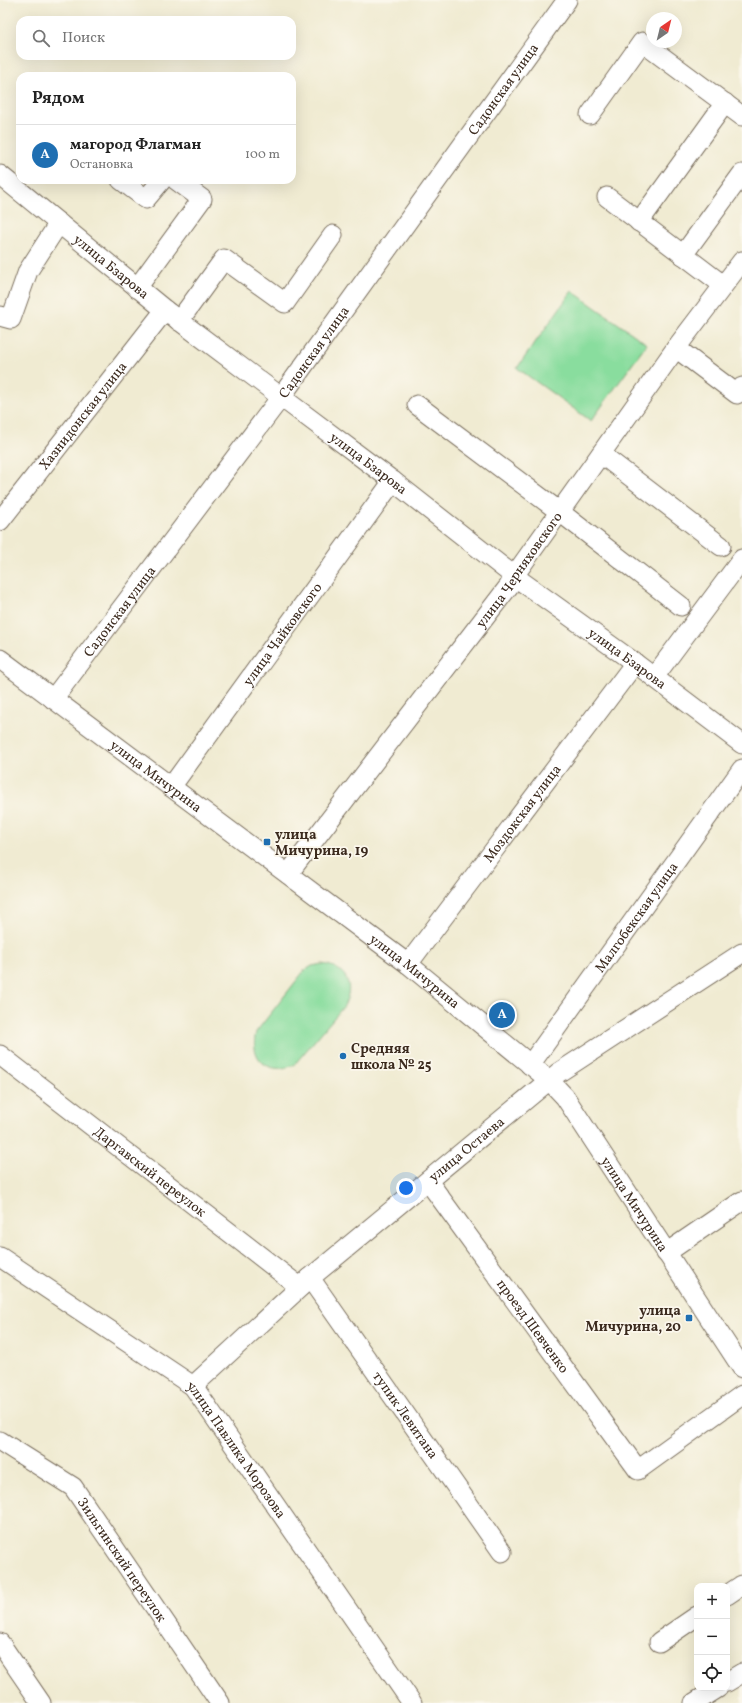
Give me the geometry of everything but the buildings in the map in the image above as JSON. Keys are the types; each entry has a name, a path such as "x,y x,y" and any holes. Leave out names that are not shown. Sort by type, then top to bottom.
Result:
{"street":[{"name":"Садонская улица","path":"53,699 281,397 568,0"},
{"path":"590,115 642,42 742,116"},
{"path":"639,222 725,103"},
{"path":"682,255 742,174"},
{"name":"улица Бзарова","path":"0,175 172,315 393,481 514,576 635,662 742,744"},
{"path":"126,184 146,199 159,184"},
{"path":"137,288 202,200 181,184"},
{"path":"607,197 723,285"},
{"path":"0,316 12,319 28,271 59,223"},
{"name":"Хазнидонская улица","path":"0,521 172,315 224,259 284,303 333,235"},
{"name":"улица Черняховского","path":"288,874 510,586 514,576 676,348 742,261"},
{"path":"676,348 737,394 742,387"},
{"path":"417,405 560,512 681,606"},
{"path":"601,454 721,546"},
{"name":"улица Чайковского","path":"171,787 393,481"},
{"path":"654,677 742,560"},
{"name":"улица Мичурина","path":"0,659 408,964 549,1080 565,1097 742,1368"},
{"name":"Моздокская улица","path":"408,964 635,662"},
{"name":"Малгобекская улица","path":"530,1065 742,769"},
{"name":"улица Остаева","path":"193,1386 305,1283 564,1068 742,953"},
{"name":"Даргавский переулок","path":"0,1055 305,1283"},
{"name":"проезд Шевченко","path":"428,1181 638,1470 742,1395"},
{"path":"666,1253 742,1201"},
{"name":"улица Павлика Морозова","path":"0,1258 193,1386 412,1703"},
{"name":"тупик Левитана","path":"305,1283 502,1552"},
{"name":"Зильгинский переулок","path":"0,1441 74,1487 220,1703"},
{"path":"730,1593 742,1585"},
{"path":"659,1642 694,1618"},
{"path":"0,1643 41,1703"},
{"path":"730,1680 742,1673"},
{"path":"694,1703 713,1691"}],"green space":[{"path":"572,291 647,344 591,421 517,368"},
{"path":"322,964 337,969 346,978 349,991 344,1006 294,1065 285,1068 269,1067 258,1057 255,1050 256,1032 304,971 312,966"}],"place":[{"name":"улица Мичурина, 19","path":"267,842"},
{"name":"магород Флагман","path":"502,1015"},
{"name":"Средняя школа № 25","path":"343,1056"},
{"name":"улица Мичурина, 20","path":"689,1318"}]}
